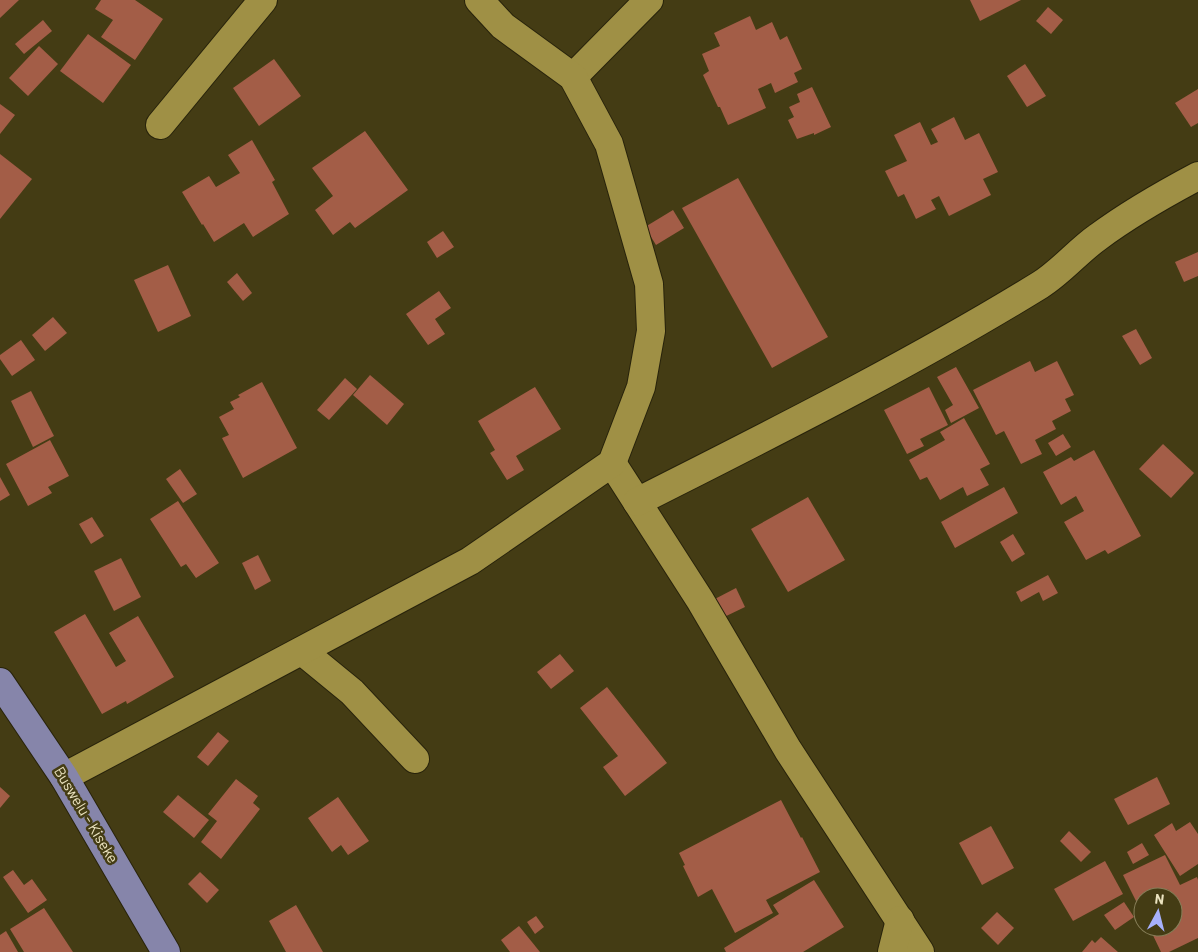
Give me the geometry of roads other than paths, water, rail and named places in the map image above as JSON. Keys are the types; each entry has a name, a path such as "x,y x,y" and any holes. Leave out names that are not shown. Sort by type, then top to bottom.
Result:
{"main road":[{"name":"Buswelu - Kiseke","path":"0,682 64,777 166,952"}],"street":[{"path":"160,125 263,0"},
{"path":"64,777 470,561 612,463 641,386 651,331 649,284 609,144 573,77 503,26 479,0"},
{"path":"573,77 649,0"},
{"path":"637,502 824,408 946,341 1043,284 1097,237 1162,195 1198,176"},
{"path":"612,463 700,600 788,750 920,952"},
{"path":"302,650 352,692 415,759"},
{"path":"892,952 900,920"}]}
